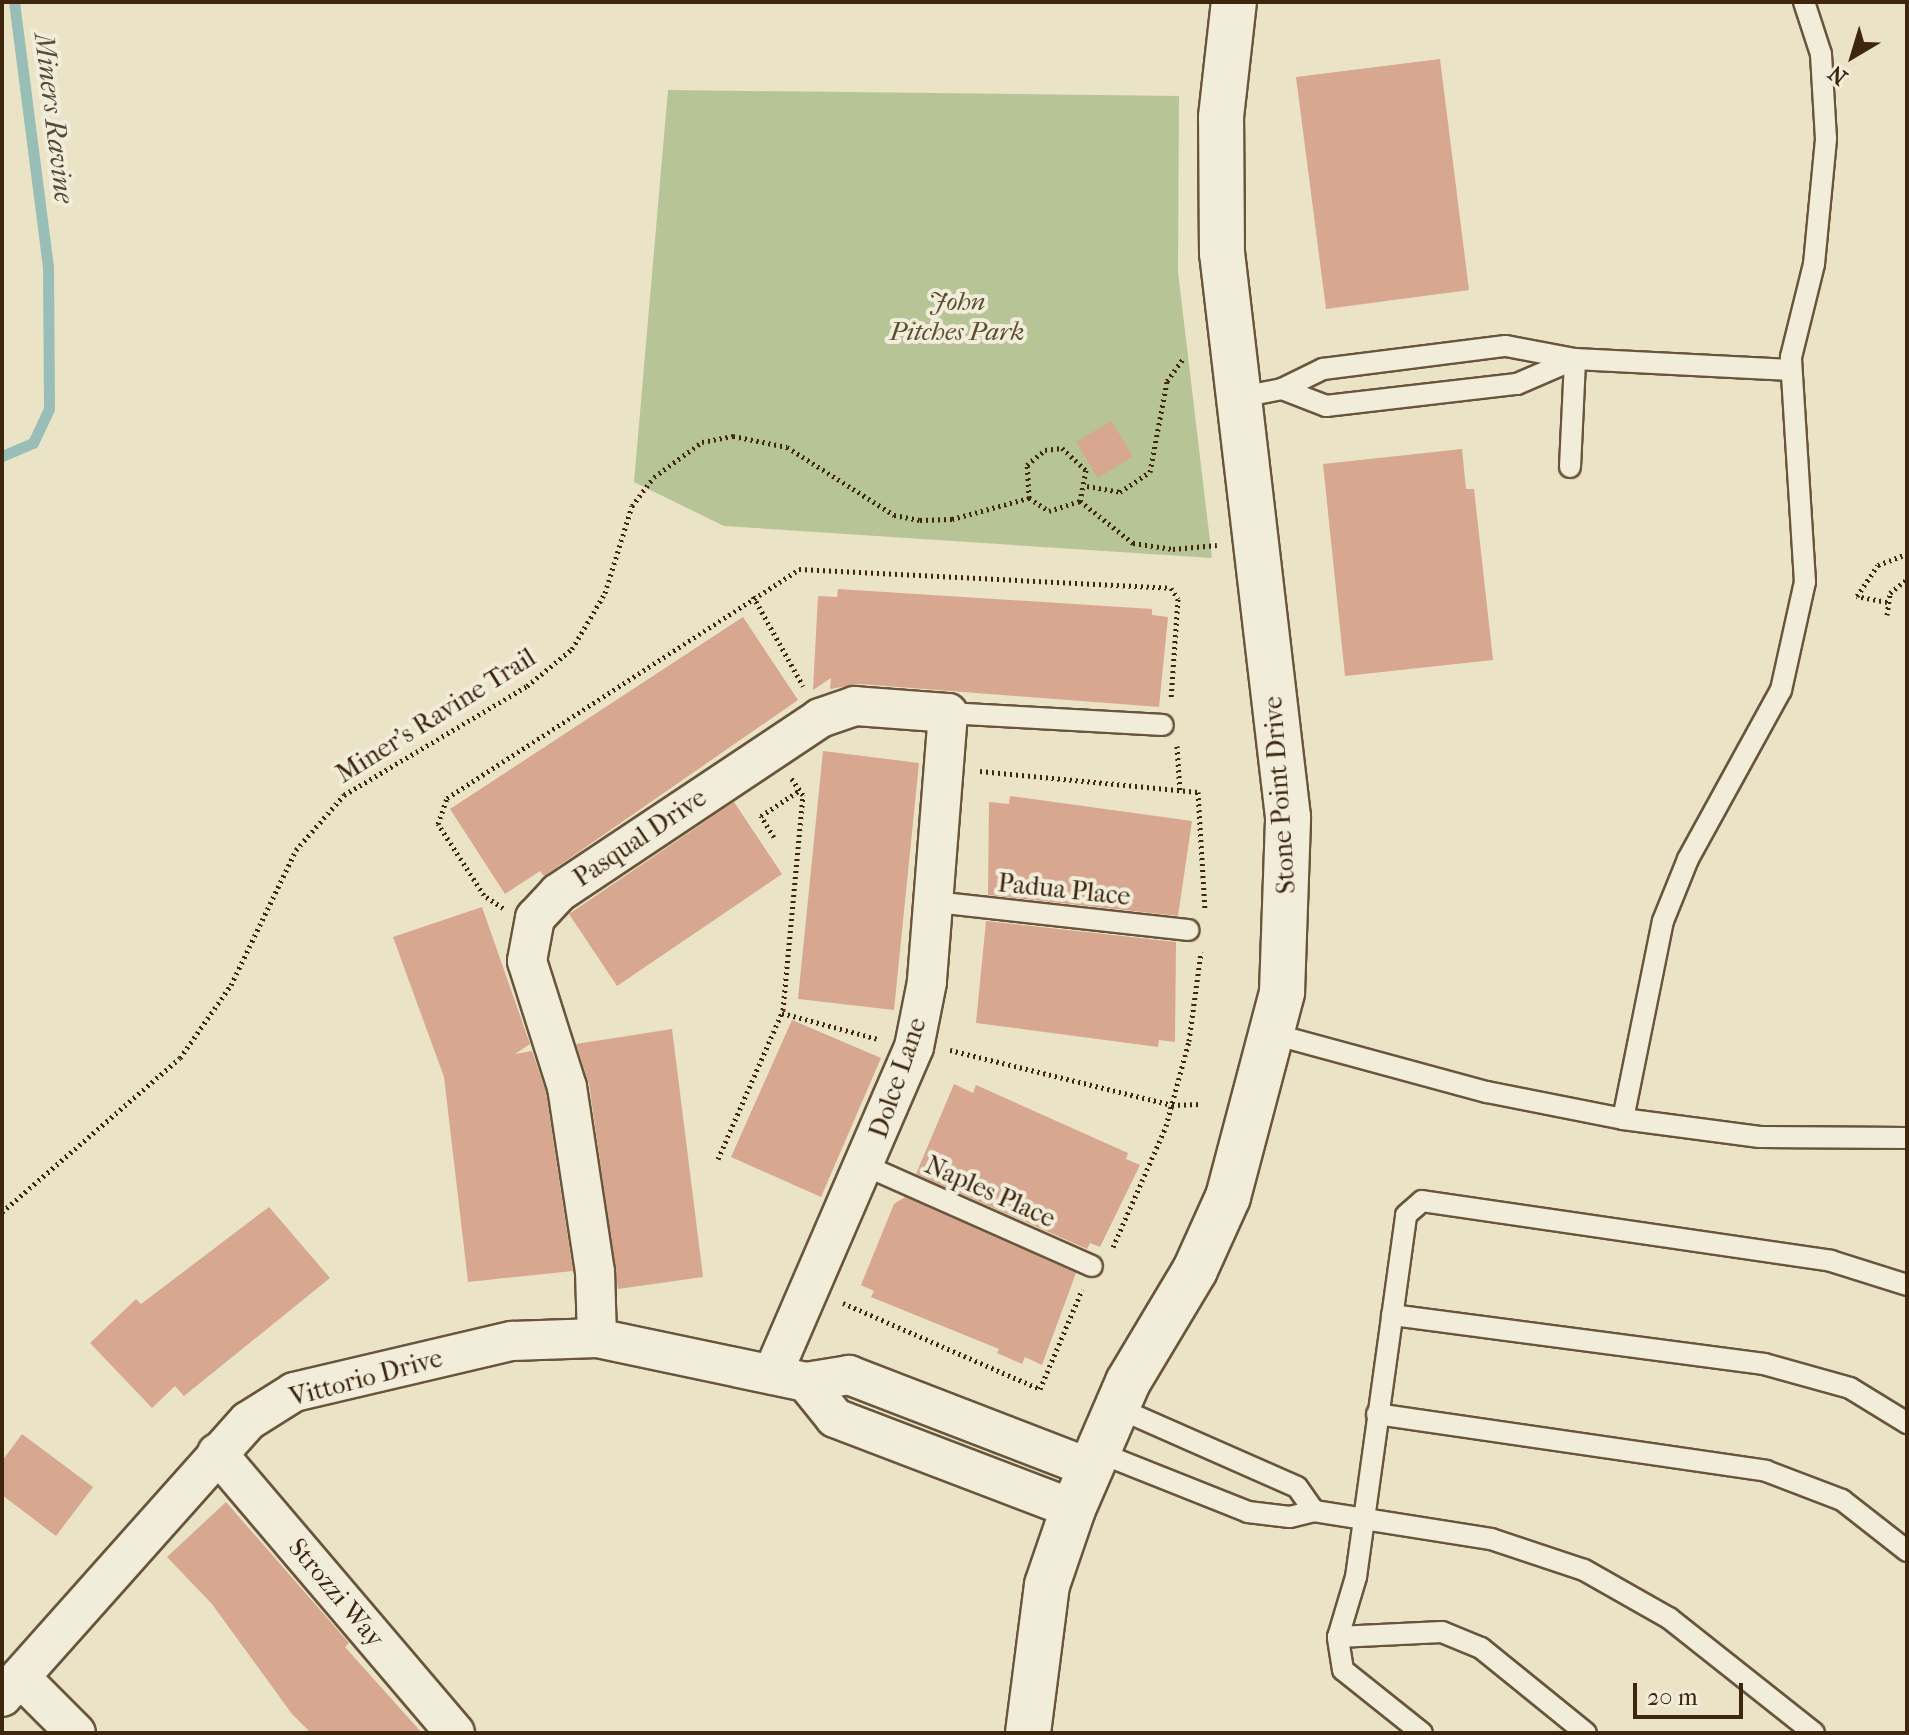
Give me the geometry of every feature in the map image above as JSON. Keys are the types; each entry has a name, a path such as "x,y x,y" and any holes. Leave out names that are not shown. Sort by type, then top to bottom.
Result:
{"street":[{"name":"Stone Point Drive","path":"1028,1733 1047,1585 1091,1459 1116,1407 1195,1270 1228,1197 1273,1034 1288,936 1288,817 1236,398 1219,175 1234,2"},
{"name":"Pasqual Drive","path":"597,1338 595,1272 567,1087 526,953 535,918 558,893 820,718 855,706 948,713"},
{"name":"Dolce Lane","path":"789,1378 866,1166 914,1047 935,902 948,713"},
{"name":"Vittorio Drive","path":"11,1687 248,1421 294,1392 512,1341 597,1338 789,1378 849,1375 1091,1459"},
{"path":"789,1378 835,1418 1073,1509"},
{"path":"869,1431 885,1389"},
{"name":"Strozzi Way","path":"217,1453 455,1733"},
{"path":"11,1687 76,1733"}],"lane":[{"path":"1623,1119 1663,921 1688,859 1781,690 1805,582 1791,370 1814,264 1826,139 1821,54 1804,2"},
{"path":"1236,398 1282,389 1323,369 1506,346 1575,359 1791,370"},
{"path":"1282,389 1326,406 1517,384 1575,359"},
{"path":"1570,467 1575,359"},
{"name":"Pasqual Drive","path":"948,713 1168,723"},
{"name":"Padua Place","path":"935,902 1198,930"},
{"path":"1273,1034 1487,1092 1623,1119 1760,1137 1907,1138"},
{"name":"Naples Place","path":"866,1166 1092,1266"},
{"path":"1422,1733 1343,1670 1338,1637 1356,1577 1406,1215 1422,1201 1831,1261 1907,1285"},
{"path":"1392,1315 1764,1364 1850,1388 1907,1423"},
{"path":"1116,1407 1297,1487 1314,1511"},
{"path":"1377,1414 1766,1471 1842,1500 1907,1551"},
{"path":"1091,1459 1248,1512 1290,1517 1314,1511 1491,1539 1584,1570 1669,1618 1803,1730"},
{"path":"1338,1637 1442,1632 1481,1648 1586,1733"}],"path":[{"path":"1087,486 1120,492 1150,472 1167,381 1184,358"},
{"name":"Miner's Ravine Trail","path":"2,1212 180,1058 231,985 296,850 344,795 527,686 572,649 605,593 632,506 654,477 702,442 733,436 787,447 894,515 920,520 968,516 1029,498 1049,511 1080,501"},
{"path":"1029,498 1027,465 1054,448 1077,456 1087,486 1080,501 1133,543 1206,546"},
{"path":"1887,602 1857,596 1878,565 1907,554"},
{"path":"514,914 484,895 438,824 447,798 791,572 817,567 1171,588 1178,599 1168,723 1182,752 1180,791"},
{"path":"1887,615 1887,602 1907,579"},
{"path":"753,596 811,701"},
{"path":"718,1159 782,1013 800,790 784,767"},
{"path":"831,1298 1040,1389 1092,1266 1103,1245 1111,1250 1172,1105 1189,1041 1198,930 1198,792 971,769"},
{"path":"774,837 761,816 800,790"},
{"path":"782,1013 895,1043"},
{"path":"950,1050 1172,1105 1201,1104"}],"green space":[{"name":"John Pitches Park","path":"668,90 1179,96 1178,272 1212,558 724,526 634,482"}],"building":[{"path":"1440,59 1469,290 1326,309 1296,77"},
{"path":"1111,421 1133,456 1098,478 1076,442"},
{"path":"1462,449 1466,489 1474,489 1493,660 1345,676 1323,464"},
{"path":"838,589 1152,609 1152,615 1168,617 1159,707 860,684 830,689 831,678 813,690 818,596 837,597"},
{"path":"743,617 798,700 544,876 540,871 505,894 450,809"},
{"path":"823,751 919,763 894,1010 798,999"},
{"path":"1010,796 1192,821 1178,916 988,895 989,802 1009,804"},
{"path":"734,802 782,874 617,986 569,914"},
{"path":"482,907 530,1044 515,1054 532,1051 546,1092 573,1271 468,1282 444,1077 393,937"},
{"path":"986,921 1176,942 1175,1042 1159,1040 1158,1047 976,1023"},
{"path":"792,1020 881,1058 821,1197 731,1157"},
{"path":"672,1029 703,1277 618,1289 589,1084 576,1044"},
{"path":"954,1084 973,1093 976,1085 1128,1153 1126,1159 1140,1165 1100,1247 1090,1243 1087,1249 916,1174"},
{"path":"905,1197 1076,1273 1042,1365 1025,1357 1022,1364 997,1353 999,1349 871,1297 874,1291 861,1285 894,1204"},
{"path":"269,1207 330,1278 184,1396 175,1386 152,1408 90,1343 136,1299 141,1304"},
{"path":"22,1434 93,1487 56,1536 2,1495 2,1461"},
{"path":"226,1502 349,1643 345,1647 422,1733 311,1733 292,1714 212,1604 167,1557"}],"waterway":[{"name":"Miners Ravine","path":"2,456 33,443 49,409 48,267 14,2"}]}
